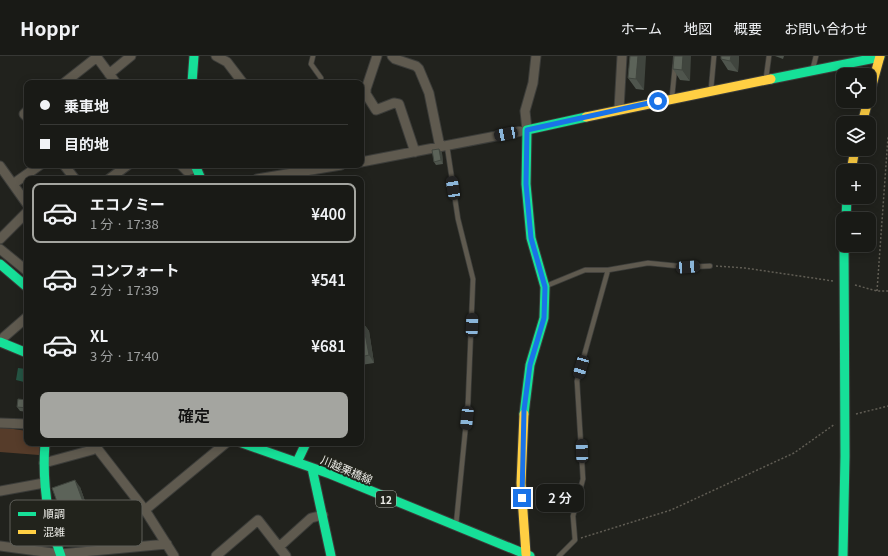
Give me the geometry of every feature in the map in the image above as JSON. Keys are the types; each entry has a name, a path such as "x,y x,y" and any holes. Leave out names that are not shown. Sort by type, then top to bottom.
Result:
{"street":[{"path":"109,74 131,56"},
{"path":"192,80 194,56"},
{"path":"216,56 227,62 241,80"},
{"path":"377,56 366,89 366,94 376,110 394,103 399,104 415,152"},
{"path":"392,56 395,59 416,66 419,69 430,98 443,146"},
{"path":"528,555 522,483 524,410 530,365 544,318 545,287 531,238 526,184 526,111 533,83 536,56"},
{"path":"619,109 622,56"},
{"path":"876,71 880,56"},
{"path":"364,161 527,130 619,109 883,56"},
{"path":"68,80 96,57 114,80"},
{"path":"0,166 24,200"},
{"path":"24,176 36,168"},
{"path":"66,168 73,176"},
{"path":"113,176 124,168"},
{"path":"269,176 297,169 308,168"},
{"path":"13,184 24,176"},
{"path":"0,239 24,215"},
{"path":"0,250 24,269"},
{"path":"843,556 845,417 844,252"},
{"path":"0,264 24,284"},
{"path":"24,320 4,337 1,342 24,352"},
{"path":"0,423 24,424"},
{"path":"46,446 44,483 46,500"},
{"path":"44,462 92,450 94,446"},
{"path":"96,446 137,500"},
{"path":"145,510 222,446"},
{"name":"川越栗橋線","path":"251,446 297,462 528,555"},
{"path":"297,462 305,446"},
{"path":"312,468 331,556"},
{"path":"0,491 44,483"},
{"path":"142,506 174,556"},
{"path":"279,547 311,518 323,515"},
{"path":"216,556 258,520 286,556"},
{"path":"0,546 60,555 120,552 167,544"}],"lane":[{"path":"313,56 311,64 321,78 321,80"},
{"path":"672,98 676,56"},
{"path":"711,90 714,56"},
{"path":"766,80 769,56"},
{"path":"813,70 816,56"},
{"path":"443,146 458,218 473,279 468,403 456,526"},
{"path":"545,287 584,270 608,270 648,263 688,267 710,266"},
{"path":"559,556 575,540 573,516 583,479 577,380 608,270"}],"path":[{"path":"876,291 888,137"},
{"path":"710,266 745,268 844,282 876,291 888,291"},
{"path":"575,540 672,510 794,453 845,417 888,406"}],"shaded area":[{"path":"18,368 24,369 24,382 16,380"},
{"path":"0,427 24,431 24,446 40,446 39,455 0,452"}],"building":[{"path":"630,56 638,56 636,79 628,78"},
{"path":"674,56 683,56 682,70 673,69"},
{"path":"721,56 731,56 730,61 721,59"},
{"path":"439,149 441,160 434,162 432,150"},
{"path":"364,328 369,355 364,356"},
{"path":"18,399 24,400 24,408 17,407"},
{"path":"75,480 82,500 56,500 52,488"}],"traffic: fast":[{"path":"192,80 194,56"},
{"path":"771,79 880,57"},
{"path":"524,414 530,365 544,318 545,287 531,238 526,184 527,130 586,117"},
{"path":"196,168 200,176"},
{"path":"846,212 847,204"},
{"path":"843,556 845,456 844,252"},
{"path":"0,264 24,284"},
{"path":"0,342 24,352"},
{"path":"45,446 44,472 47,500"},
{"path":"251,446 330,474 530,556"},
{"path":"297,462 305,446"},
{"path":"312,468 331,556"},
{"path":"57,546 61,556"}],"traffic: slow":[{"path":"876,71 880,56"},
{"path":"586,117 771,79"},
{"path":"864,116 866,108"},
{"path":"852,164 854,156"},
{"path":"524,414 521,483 526,554"}],"route":[{"path":"522,498 524,410 530,365 544,318 545,287 531,238 526,184 527,130 658,101"}]}
